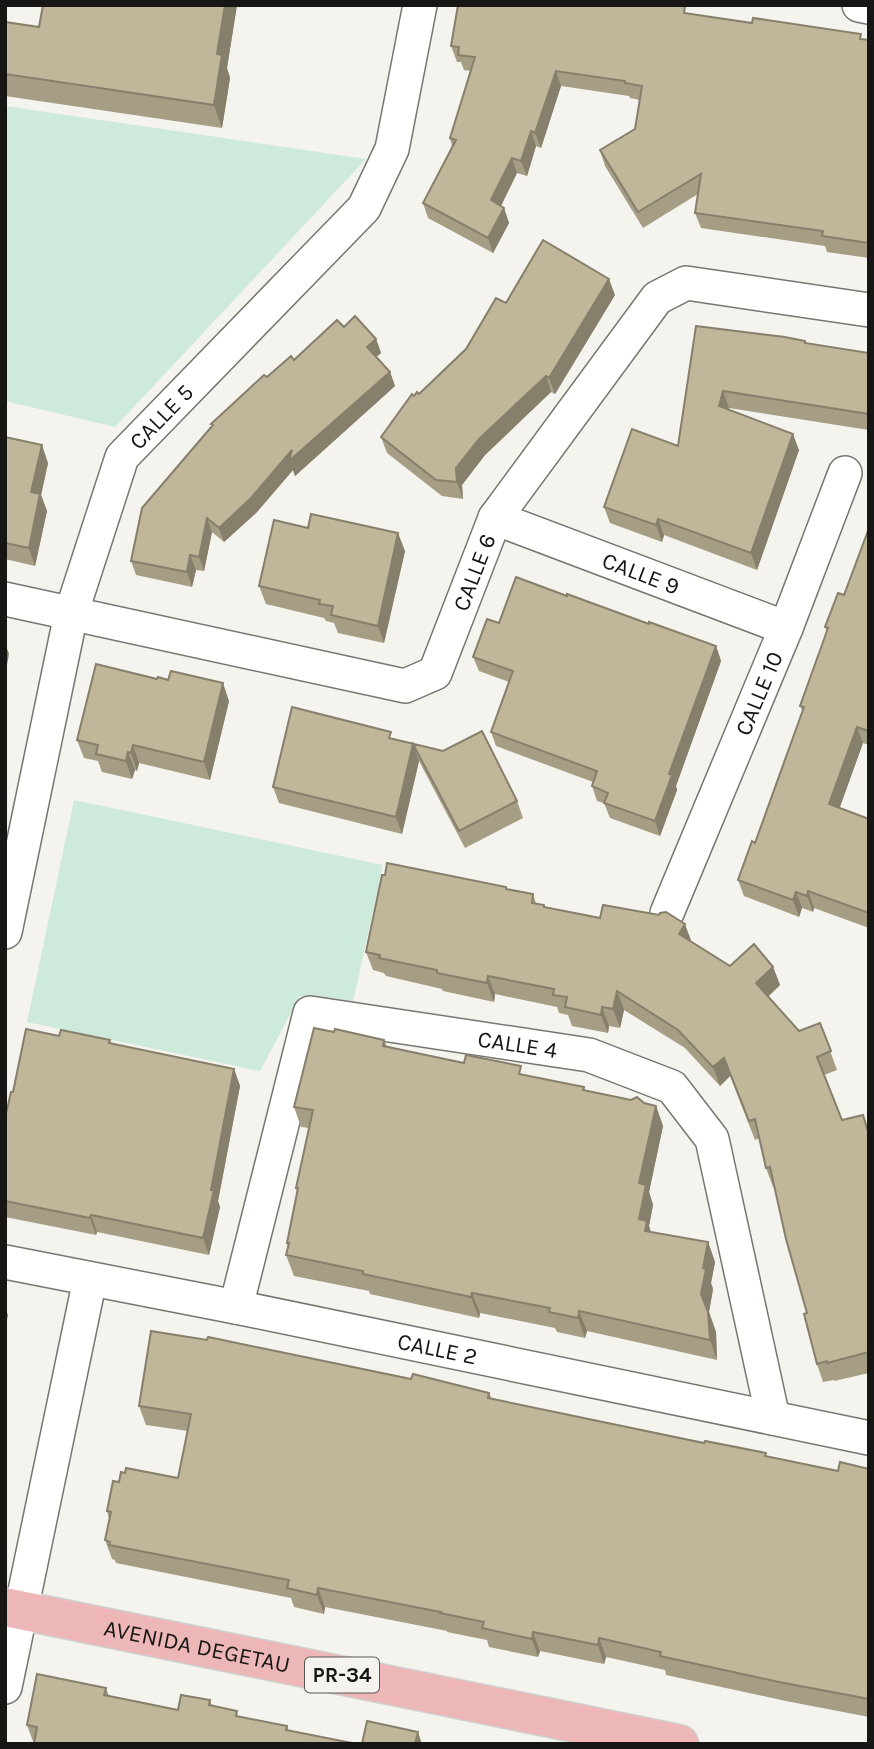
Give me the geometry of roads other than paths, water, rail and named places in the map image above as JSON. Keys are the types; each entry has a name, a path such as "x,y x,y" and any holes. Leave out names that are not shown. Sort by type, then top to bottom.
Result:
{"main road":[{"name":"AVENIDA DEGETAU","path":"13,1609 679,1744"}],"street":[{"name":"CALLE 5","path":"5,932 71,614 122,457 364,208 392,149 420,5"},
{"path":"859,5 869,7"},
{"name":"CALLE 6","path":"5,599 405,686 435,673 495,518 657,298 686,283 869,310"},
{"name":"CALLE 10","path":"667,913 786,628 845,473"},
{"name":"CALLE 9","path":"495,518 786,628"},
{"name":"CALLE 4","path":"236,1307 310,1013 589,1055 672,1087 712,1139 773,1418"},
{"name":"CALLE 2","path":"5,1262 869,1438"},
{"path":"5,1687 13,1609 90,1279"}]}
